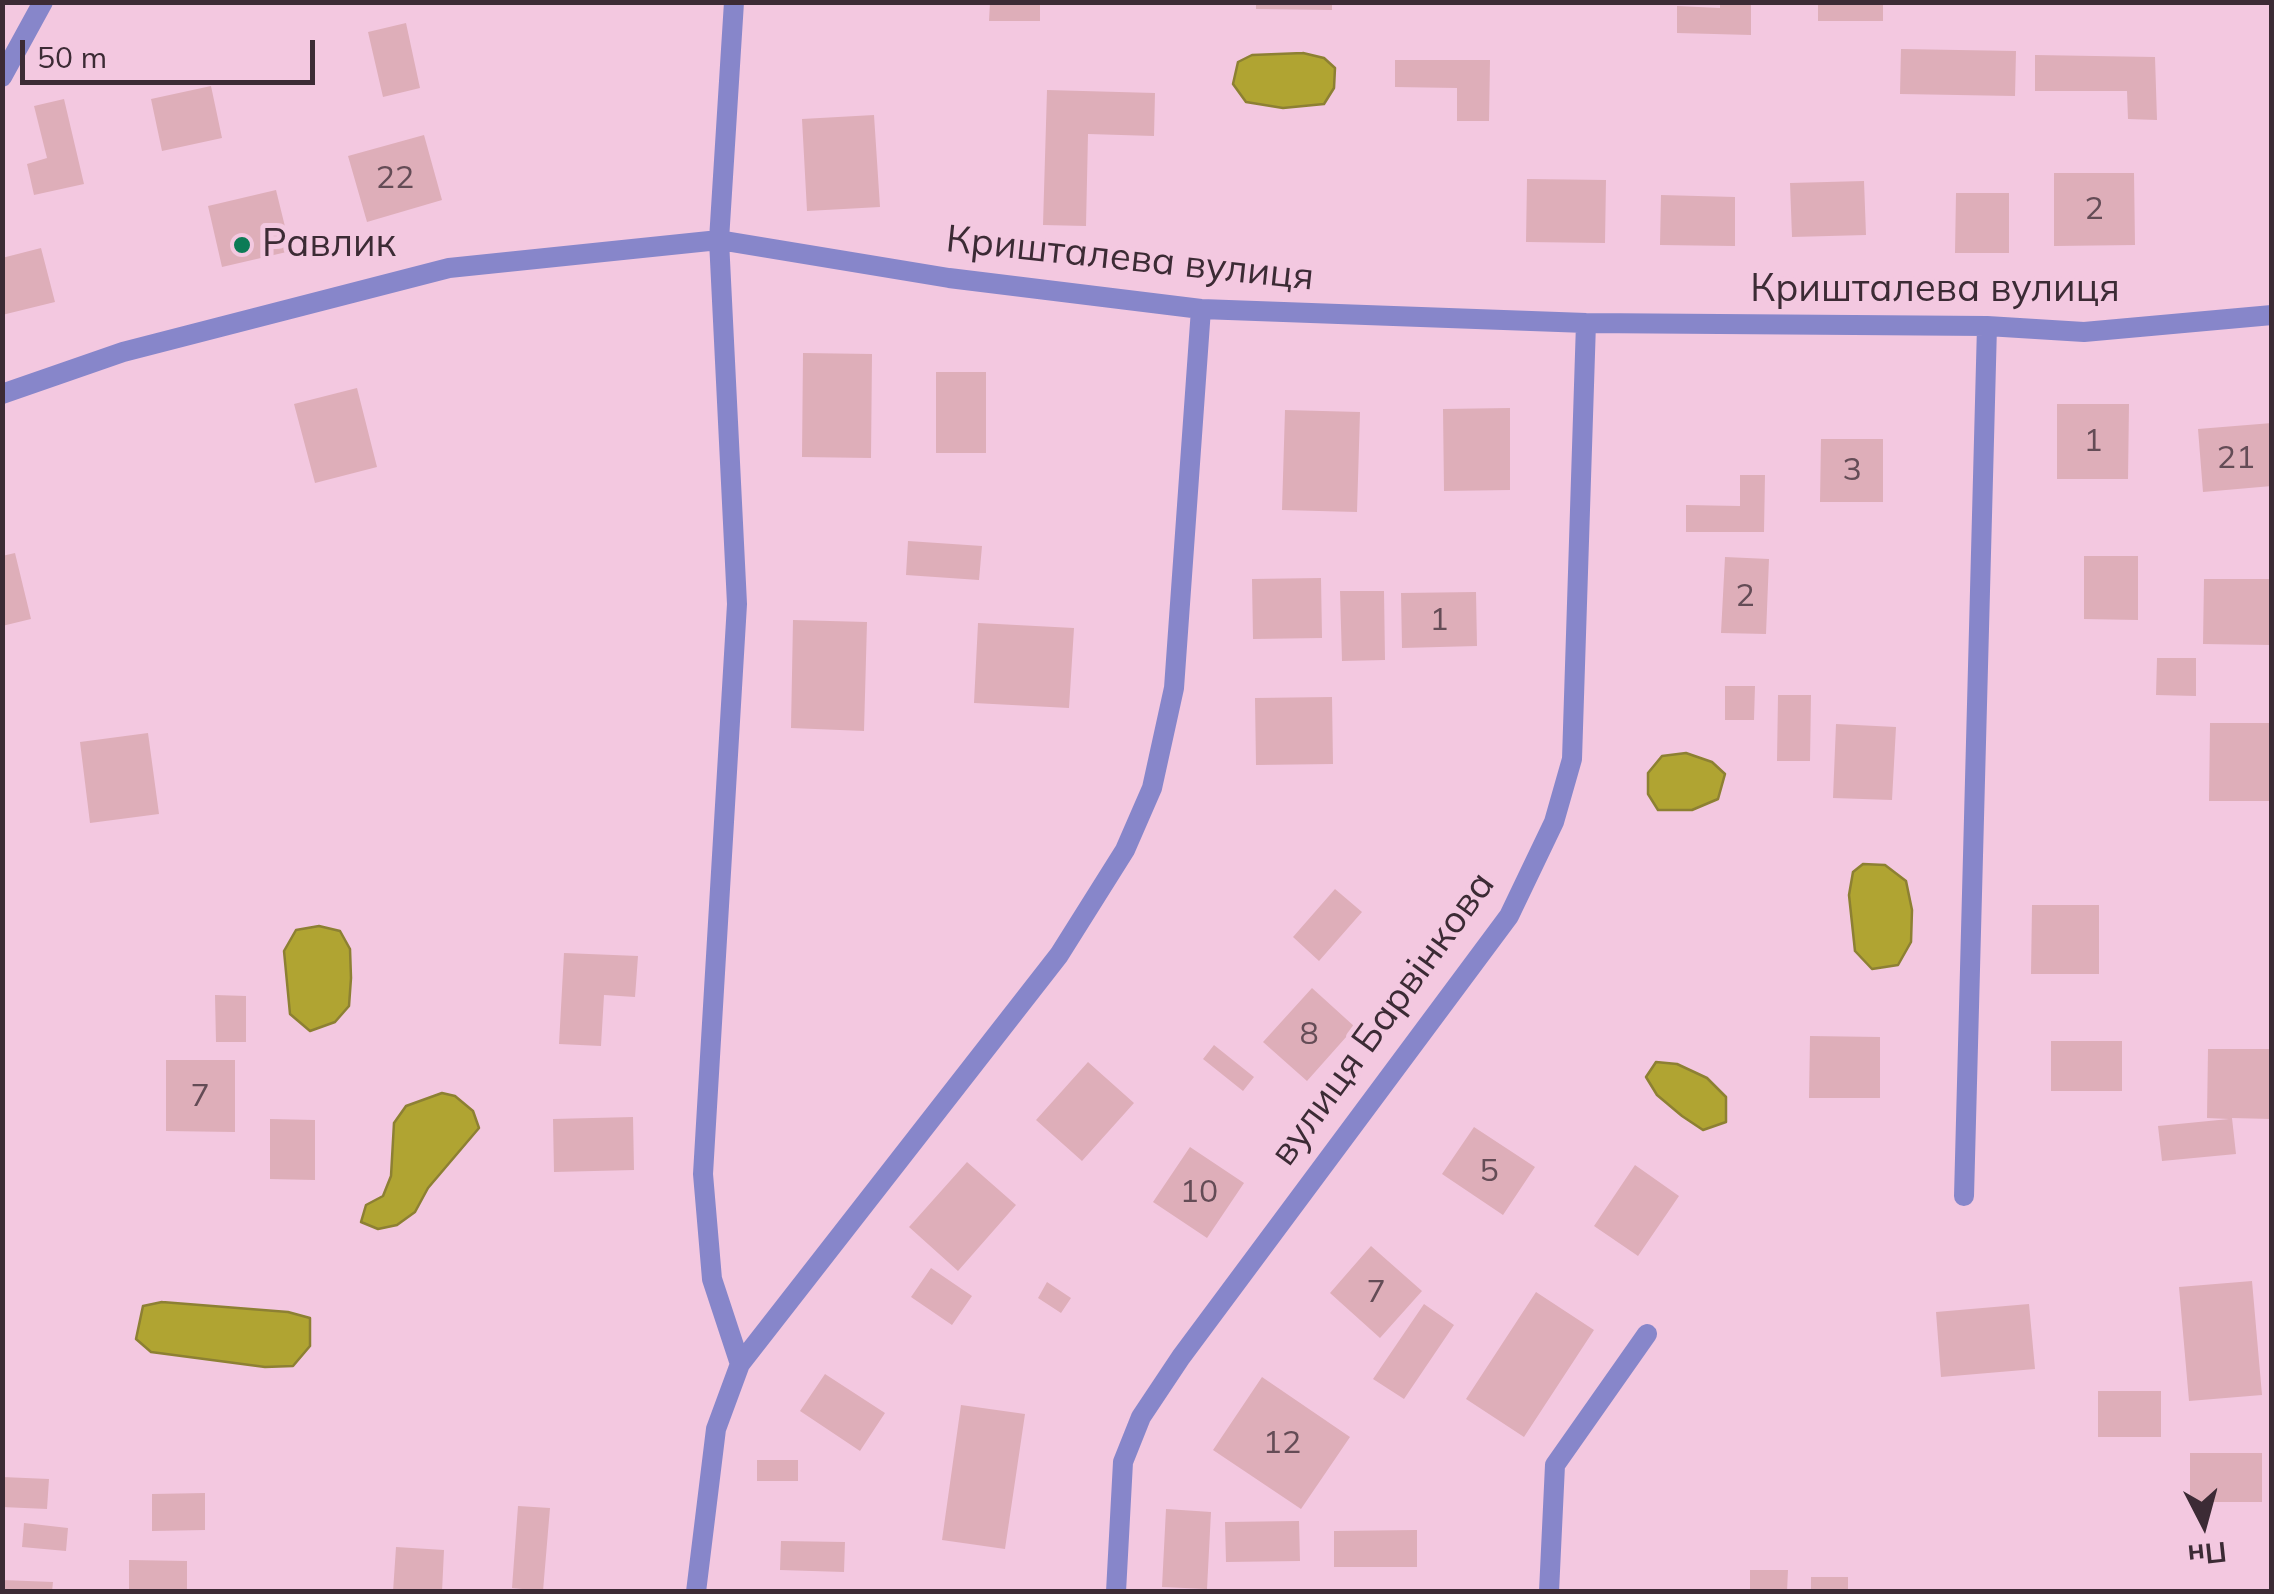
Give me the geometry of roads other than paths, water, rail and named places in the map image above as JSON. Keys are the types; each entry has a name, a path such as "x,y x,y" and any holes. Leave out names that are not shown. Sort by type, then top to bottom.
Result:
{"street":[{"path":"2,76 44,2"},
{"path":"734,2 719,240 736,604 704,1174 712,1279 740,1364"},
{"name":"Кришталева вулиця","path":"2,394 123,352 449,268 719,240 949,278 1201,309 1586,323 1988,326 2084,332 2272,316"},
{"path":"696,1592 716,1429 740,1364 1059,956 1125,850 1152,788 1174,688 1201,309"},
{"name":"вулиця Барвінкова","path":"1116,1592 1123,1462 1141,1417 1180,1357 1508,916 1554,822 1572,759 1586,323"},
{"path":"1964,1196 1988,326"},
{"path":"1549,1592 1556,1465 1647,1334"}],"place":[{"name":"Равлик","path":"242,245"}]}
